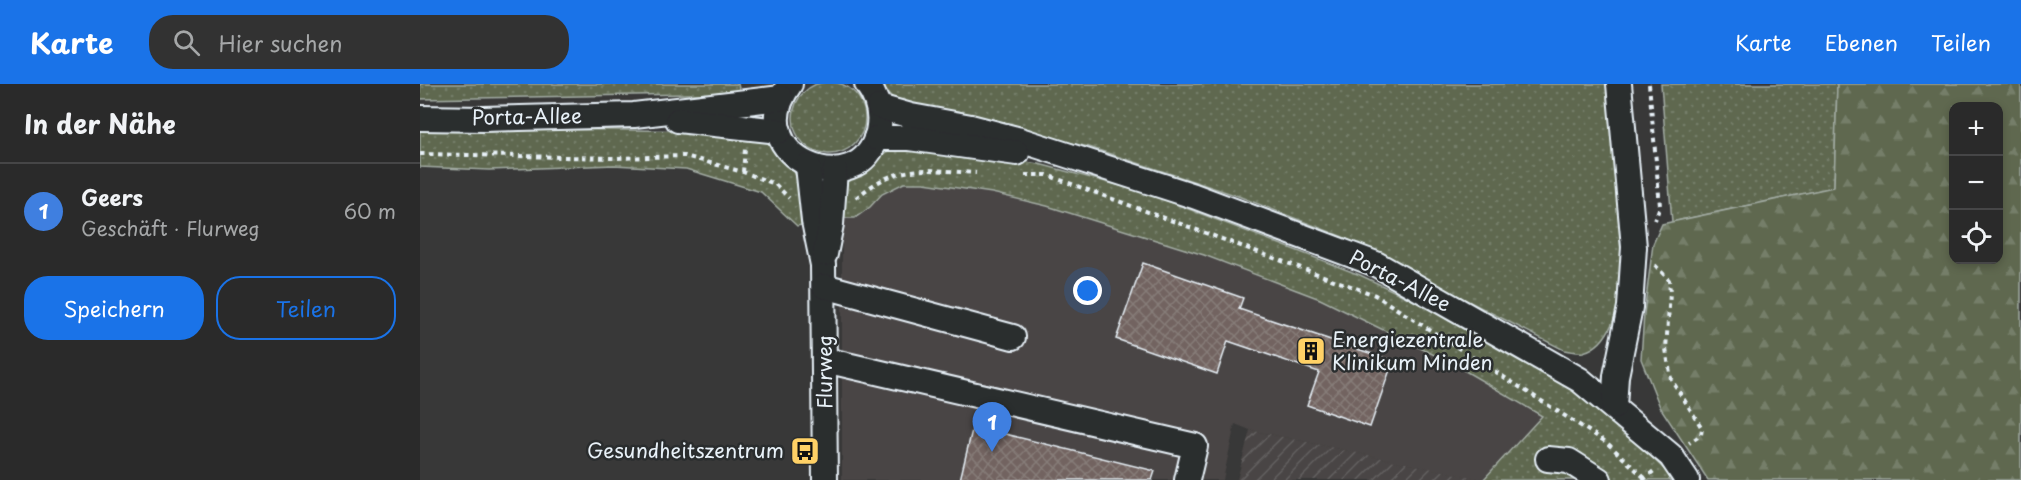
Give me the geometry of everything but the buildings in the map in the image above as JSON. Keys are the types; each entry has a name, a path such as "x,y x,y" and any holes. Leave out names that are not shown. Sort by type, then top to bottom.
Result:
{"street":[{"path":"786,91 778,109 779,131 785,146 808,166 821,170 835,170 860,159 870,150 876,138 880,122 879,106 867,84"},
{"path":"1614,407 1616,376 1630,307 1634,247 1618,84"},
{"name":"Porta-Allee","path":"420,118 484,119 634,115 786,91"},
{"name":"Porta-Allee","path":"879,106 911,116 1005,136 1194,196 1376,264 1580,380 1671,456 1687,480"},
{"name":"Porta-Allee","path":"634,115 779,131"},
{"name":"Porta-Allee","path":"876,138 909,138 1071,158"},
{"name":"Flurweg","path":"808,166 822,201 825,480"},
{"name":"Flurweg","path":"822,201 835,170"},
{"path":"823,275 1013,337"},
{"path":"825,360 1195,446 1187,480"},
{"path":"1548,459 1569,461 1599,480"}],"path":[{"path":"1649,84 1660,206 1653,223"},
{"path":"420,154 614,158 685,156 743,172 775,184 795,204 822,201 848,205 885,177 908,170 977,173"},
{"path":"1024,175 1047,176 1375,295 1606,442 1647,480"},
{"path":"1634,247 1650,245 1652,261 1669,280 1666,349 1671,379 1702,428 1701,435 1671,456"}],"shaded area":[{"path":"904,183 924,183 992,193 1047,206 1204,255 1320,299 1455,365 1543,416 1483,480 1250,430 1235,424 1223,480 842,480 842,218 855,218 882,194"},
{"path":"1250,430 1485,480 1237,480"}],"green space":[{"path":"829,82 849,88 859,98 865,118 859,138 849,148 829,154 809,148 799,138 793,118 799,98 809,88"},
{"path":"420,84 738,84 740,93 420,99"},
{"path":"880,84 1609,84 1623,281 1616,312 1607,333 1593,348 1583,352 1564,350 1343,237 1238,196 1089,147 897,103"},
{"path":"1661,84 1837,84 1834,187 1672,222"},
{"path":"1837,84 2021,84 2021,480 1708,480 1660,407 1641,359 1653,244 1662,224 1834,187"},
{"path":"420,128 728,131 749,135 770,143 788,161 799,184 807,224 797,226 761,192 686,169 614,165 489,170 420,167"},
{"path":"899,148 944,150 1039,164 1147,193 1360,275 1461,323 1563,382 1614,421 1667,472 1672,480 1483,480 1542,416 1455,365 1320,299 1204,255 1047,206 992,193 924,183 904,183 882,194 855,218 842,218 844,187 850,177 879,154"}],"place":[{"name":"Energiezentrale Klinikum Minden","path":"1311,351"},
{"name":"Gesundheitszentrum","path":"805,451"},
{"name":"Geers","path":"992,452"}]}
